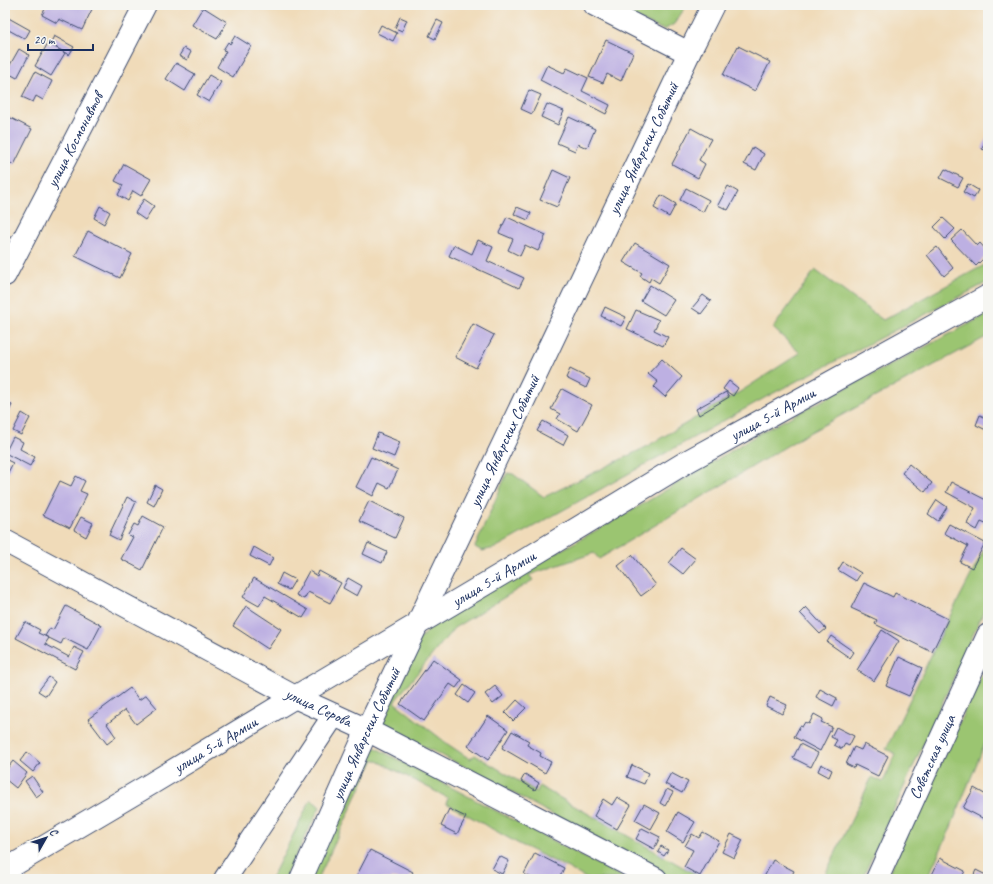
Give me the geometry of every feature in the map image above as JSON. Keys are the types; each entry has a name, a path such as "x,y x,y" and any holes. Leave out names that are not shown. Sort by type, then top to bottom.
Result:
{"street":[{"name":"улица Космонавтов","path":"5,275 145,5"},
{"path":"596,5 689,53"},
{"name":"улица Январских Событий","path":"301,879 366,730 713,5"},
{"name":"улица 5-й Армии","path":"5,870 507,571 688,461 988,296"},
{"name":"улица Серова","path":"5,541 295,697 366,730 656,879"},
{"name":"Советская улица","path":"877,879 988,635"},
{"path":"225,879 334,715"}],"green space":[{"path":"605,5 640,5 650,10 652,5 687,5 674,24 664,30"},
{"path":"988,263 988,282 768,396 495,548 482,551 475,547 507,473 513,474 544,497 644,448 743,390 800,353 773,328 815,270 883,320"},
{"path":"988,314 988,336 805,435 599,559 594,553 529,575 533,580 454,628 394,702 449,745 470,759 475,755 537,792 539,786 704,879 669,879 477,773 385,727 377,719 410,648 435,624 520,573 638,507 762,432"},
{"path":"988,542 988,602 862,879 823,879 872,777 883,782 896,754 886,749 952,612"},
{"path":"988,661 988,736 948,834 927,879 886,879"},
{"path":"374,747 626,879 587,879 519,844 446,803 448,798 374,759 318,879 308,879 368,749"},
{"path":"311,799 320,807 284,879 271,879"}],"building":[{"path":"47,5 94,5 82,30 59,19 57,23 42,15"},
{"path":"203,7 227,22 217,39 192,25"},
{"path":"5,16 30,30 25,39 5,28"},
{"path":"400,17 407,20 402,31 395,28"},
{"path":"437,20 443,23 435,39 429,36"},
{"path":"381,25 397,33 393,41 377,33"},
{"path":"54,36 74,47 69,55 50,44"},
{"path":"235,36 251,46 233,77 217,67 226,51 223,50 228,42 230,44"},
{"path":"606,40 633,53 621,81 607,74 603,83 589,77"},
{"path":"48,43 65,53 51,76 35,66"},
{"path":"738,46 770,62 755,91 723,75"},
{"path":"184,48 191,52 187,60 179,56"},
{"path":"19,49 29,55 17,78 6,72"},
{"path":"176,63 195,74 185,91 166,79"},
{"path":"547,65 564,73 567,68 588,78 582,91 610,105 606,114 540,80"},
{"path":"35,72 52,81 43,100 36,96 33,102 22,97"},
{"path":"209,75 221,82 209,102 197,95"},
{"path":"529,90 541,95 532,114 521,109"},
{"path":"547,104 564,111 558,125 541,117"},
{"path":"5,115 32,129 14,165 5,160"},
{"path":"569,117 595,129 587,148 578,144 575,151 557,143"},
{"path":"691,128 711,139 699,160 705,164 698,178 672,164"},
{"path":"988,134 988,151 982,149"},
{"path":"753,147 764,154 756,170 744,164"},
{"path":"124,164 151,179 141,196 133,191 128,201 118,195 123,185 115,181"},
{"path":"945,169 963,178 958,187 940,178"},
{"path":"553,170 570,178 557,207 540,200"},
{"path":"968,184 978,190 974,198 963,192"},
{"path":"728,186 738,192 728,210 718,205"},
{"path":"686,188 709,200 703,212 680,200"},
{"path":"661,195 676,204 669,217 654,208"},
{"path":"144,199 154,206 145,220 135,213"},
{"path":"100,206 110,212 104,224 94,218"},
{"path":"517,207 531,213 528,220 514,214"},
{"path":"507,217 546,235 538,251 525,245 520,256 508,250 513,239 499,233"},
{"path":"943,218 955,229 945,239 934,227"},
{"path":"962,230 977,246 980,243 988,252 988,254 976,266 951,240"},
{"path":"88,231 132,254 120,278 75,256"},
{"path":"478,240 493,247 487,261 524,278 519,288 449,256 454,245 472,254"},
{"path":"635,243 670,264 659,283 651,278 649,282 640,276 642,273 623,262"},
{"path":"937,247 953,268 944,276 927,255"},
{"path":"650,285 674,300 664,315 641,301"},
{"path":"703,295 711,301 701,314 692,308"},
{"path":"605,307 626,317 621,326 601,316"},
{"path":"636,310 659,320 654,330 668,337 663,346 627,329"},
{"path":"473,324 494,335 476,368 455,357"},
{"path":"662,359 682,377 665,397 654,387 658,382 648,374"},
{"path":"570,369 590,379 586,388 566,378"},
{"path":"729,381 738,388 733,396 723,389"},
{"path":"562,389 592,405 578,431 557,419 560,414 551,409"},
{"path":"726,392 729,397 699,415 696,409"},
{"path":"5,401 12,405 5,419"},
{"path":"22,413 30,418 21,435 13,431"},
{"path":"980,415 988,419 988,431 976,425"},
{"path":"543,421 568,435 563,445 537,431"},
{"path":"378,433 400,442 394,457 372,448"},
{"path":"13,437 23,442 20,449 35,457 30,466 5,453"},
{"path":"371,457 398,470 389,488 379,483 373,496 356,487"},
{"path":"5,459 13,463 5,478"},
{"path":"909,464 932,483 925,492 902,473"},
{"path":"76,476 85,481 80,491 87,494 70,528 43,515 60,481 71,486"},
{"path":"951,482 988,501 988,525 981,522 977,530 967,524 975,508 946,492"},
{"path":"155,485 162,489 154,506 147,502"},
{"path":"127,497 136,502 119,540 109,535"},
{"path":"937,500 947,507 938,521 928,514"},
{"path":"369,501 404,518 395,538 359,521"},
{"path":"143,516 163,527 142,570 121,559 133,537 128,535 134,524 138,526"},
{"path":"81,517 93,523 86,537 74,530"},
{"path":"949,524 985,543 972,568 960,562 968,546 944,533"},
{"path":"368,543 387,552 382,563 363,554"},
{"path":"254,547 273,558 269,566 250,556"},
{"path":"681,548 696,559 683,574 669,563"},
{"path":"632,555 656,585 641,596 618,566"},
{"path":"843,562 861,573 856,581 838,570"},
{"path":"309,571 317,576 319,571 341,583 330,603 308,592 304,599 296,595"},
{"path":"282,573 295,580 289,590 277,584"},
{"path":"254,578 308,610 303,618 265,596 259,606 243,597"},
{"path":"348,578 362,586 357,596 343,588"},
{"path":"864,583 893,597 895,593 948,619 932,652 875,624 877,620 851,608"},
{"path":"66,606 101,625 88,650 64,638 61,644 45,636 50,628 53,630"},
{"path":"246,606 281,629 268,649 233,626"},
{"path":"806,607 826,629 820,634 800,613"},
{"path":"25,622 40,630 38,633 49,638 45,644 69,657 74,647 84,652 75,669 16,638"},
{"path":"882,630 899,641 874,681 857,670"},
{"path":"831,636 854,652 850,658 827,642"},
{"path":"899,657 922,668 909,696 886,686"},
{"path":"433,659 462,680 456,688 450,684 424,721 400,704"},
{"path":"49,677 55,682 46,696 38,691"},
{"path":"464,685 475,693 468,703 457,695"},
{"path":"495,686 503,696 493,704 485,694"},
{"path":"130,688 139,700 146,695 157,708 136,724 125,710 107,724 116,737 107,744 88,719"},
{"path":"820,689 837,698 833,706 816,697"},
{"path":"770,697 787,705 782,714 766,706"},
{"path":"517,700 526,708 513,721 505,713"},
{"path":"814,714 823,719 821,722 832,727 820,751 794,737 800,726 802,727 805,722 809,724"},
{"path":"488,716 508,730 488,760 468,746"},
{"path":"836,727 854,736 849,746 845,744 842,749 834,745 837,740 831,737"},
{"path":"512,731 529,741 527,745 541,753 540,756 551,762 545,773 502,748"},
{"path":"800,744 818,753 811,767 793,758"},
{"path":"864,744 888,756 878,776 855,765 854,768 846,764 854,747 861,750"},
{"path":"27,752 40,763 33,772 20,761"},
{"path":"13,761 27,773 16,788 5,779 5,771"},
{"path":"821,764 832,770 829,777 818,771"},
{"path":"632,765 649,773 644,784 627,777"},
{"path":"671,773 688,782 682,793 665,784"},
{"path":"525,774 539,783 535,790 521,781"},
{"path":"32,776 43,792 36,797 25,781"},
{"path":"974,788 988,796 988,817 986,820 963,808"},
{"path":"667,789 673,792 665,806 660,803"},
{"path":"617,797 631,805 617,829 594,816 603,799 612,805"},
{"path":"644,804 660,813 651,829 635,820"},
{"path":"449,809 466,817 457,834 441,826"},
{"path":"678,812 695,822 683,842 667,832"},
{"path":"642,828 660,837 654,849 636,839"},
{"path":"703,832 719,841 700,876 684,867 693,850 685,846 692,834 699,838"},
{"path":"731,834 743,840 734,858 722,852"},
{"path":"661,846 668,850 664,856 658,852"},
{"path":"370,850 413,872 409,879 355,879"},
{"path":"535,853 564,868 559,879 534,879 524,874"},
{"path":"499,856 509,861 502,874 492,869"},
{"path":"940,858 965,871 961,879 930,879"},
{"path":"773,860 794,871 790,879 763,879"},
{"path":"976,870 988,876 987,879 972,879"},
{"path":"504,875 512,879 502,879"}]}
